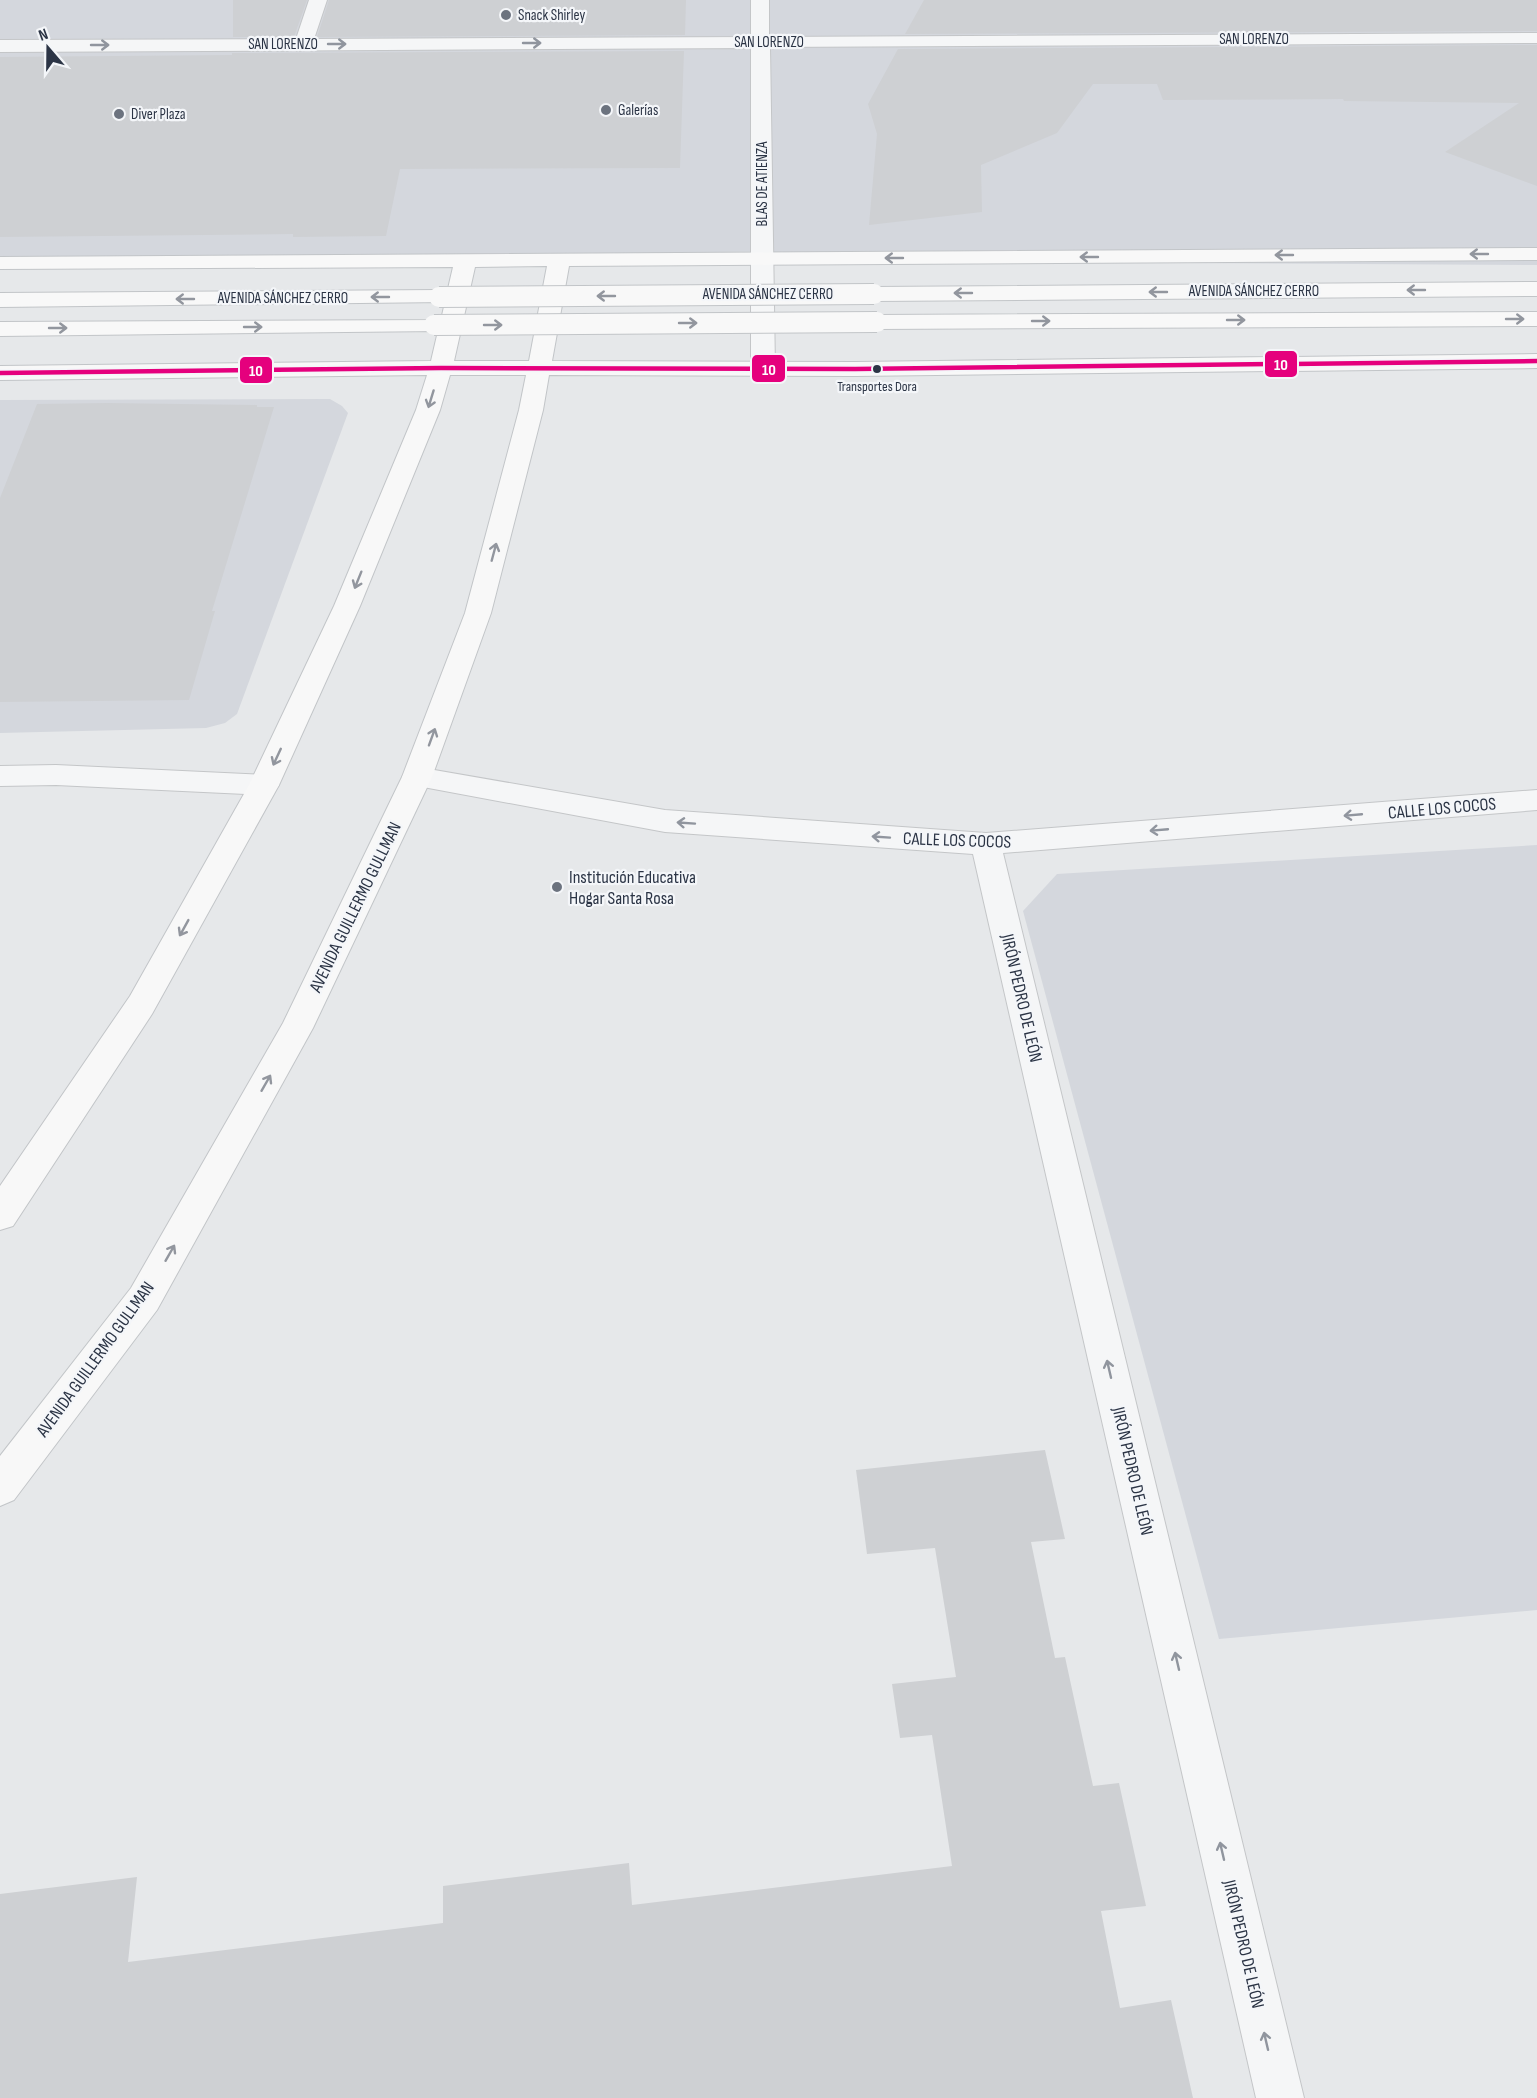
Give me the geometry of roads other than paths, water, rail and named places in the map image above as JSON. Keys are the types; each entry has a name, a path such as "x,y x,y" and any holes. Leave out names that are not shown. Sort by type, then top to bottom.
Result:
{"main road":[{"name":"AVENIDA SÁNCHEZ CERRO","path":"0,263 1537,254"},
{"name":"AVENIDA GUILLERMO GULLMAN","path":"0,1487 144,1299 297,1028 417,777 478,613 531,410 559,260"},
{"path":"0,1215 141,1005 264,786 347,606 428,410 441,368 465,261"},
{"name":"AVENIDA SÁNCHEZ CERRO","path":"0,300 1537,289"},
{"name":"AVENIDA SÁNCHEZ CERRO","path":"0,329 1537,319"},
{"path":"0,373 1537,361"}],"street":[{"path":"303,44 318,0"},
{"name":"BLAS DE ATIENZA","path":"760,0 763,368"},
{"name":"SAN LORENZO","path":"0,46 1537,38"},
{"path":"0,776 56,776 264,786"},
{"name":"CALLE LOS COCOS","path":"417,777 665,821 986,844 1537,800"},
{"name":"JIRÓN PEDRO DE LEÓN","path":"986,844 1280,2098"}],"place":[{"name":"Snack Shirley","path":"506,15"},
{"name":"Galerías","path":"606,110"},
{"name":"Diver Plaza","path":"119,114"},
{"name":"Transportes Dora","path":"877,369"},
{"name":"Institución Educativa Hogar Santa Rosa","path":"557,887"}]}
